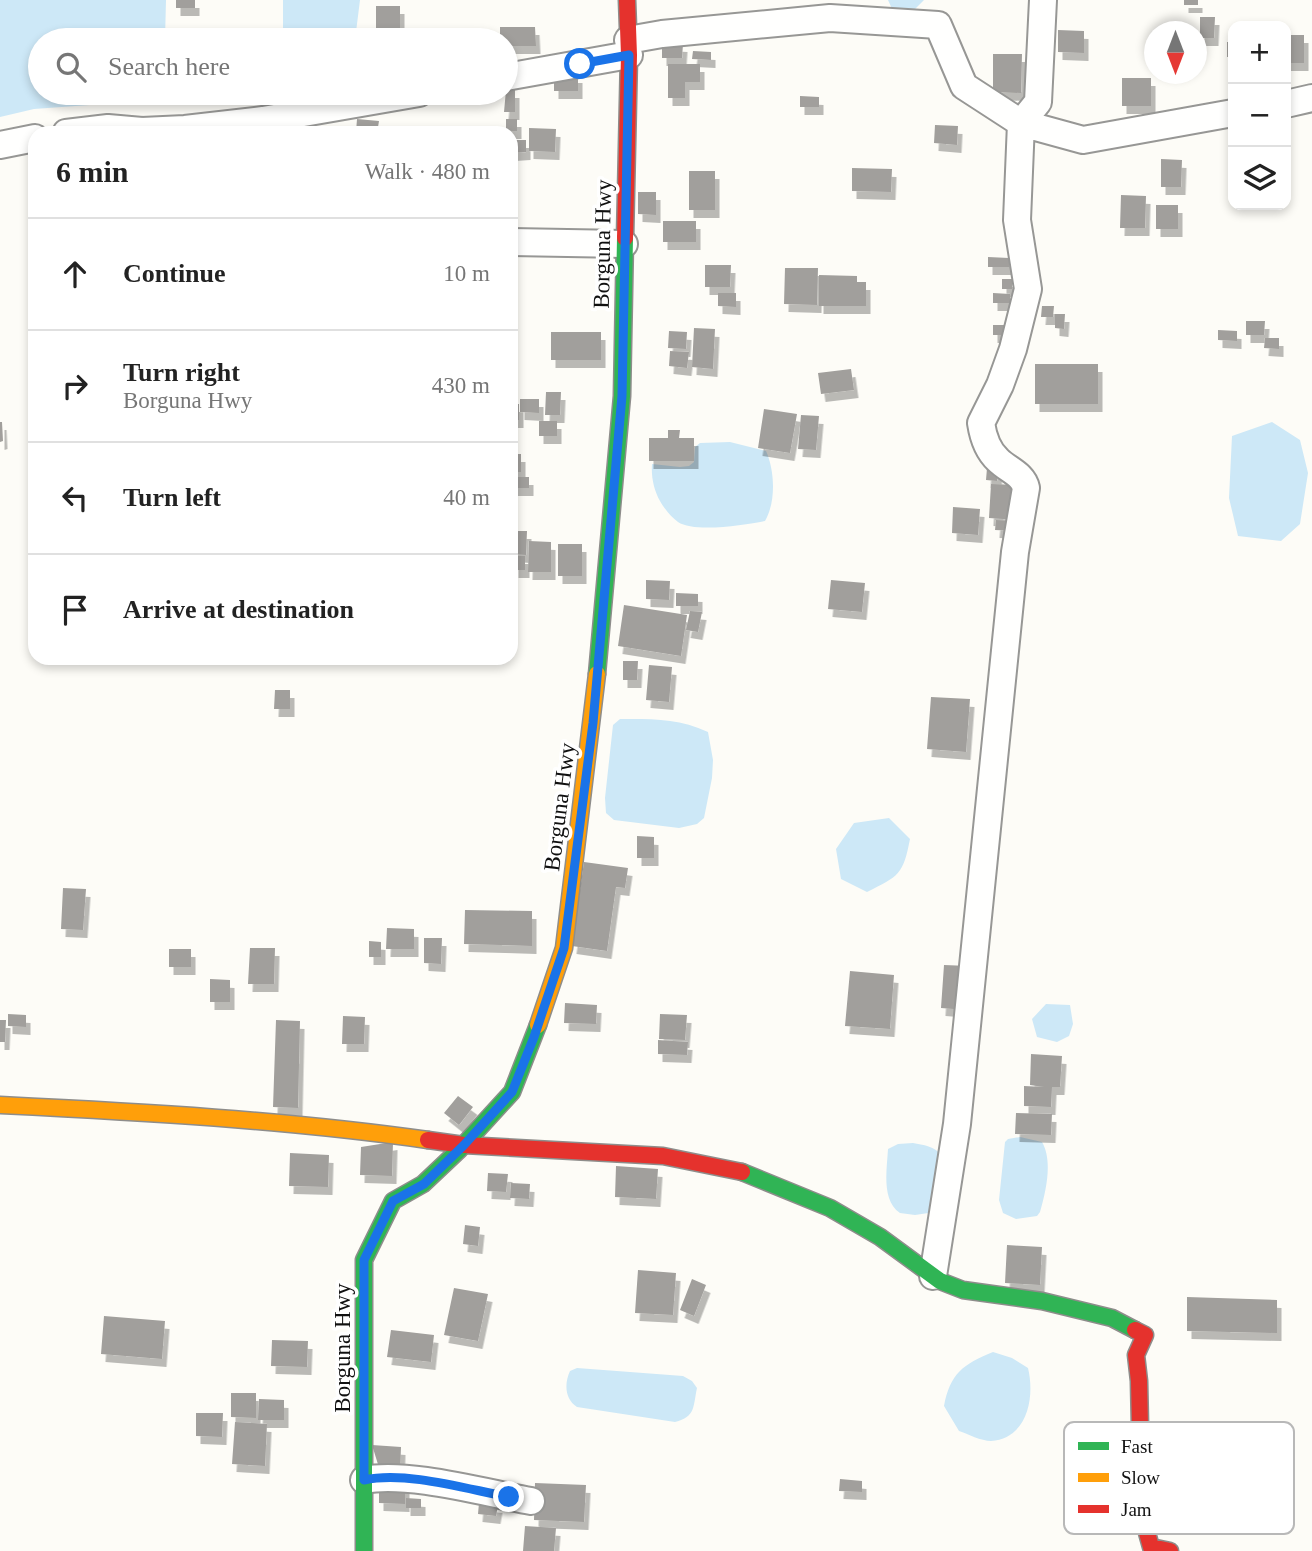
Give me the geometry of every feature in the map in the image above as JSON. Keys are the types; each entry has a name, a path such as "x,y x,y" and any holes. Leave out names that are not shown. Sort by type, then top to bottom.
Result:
{"street":[{"name":"Borguna Hwy","path":"364,1551 364,1260 393,1201 424,1184 512,1092 564,948 593,723 622,396 629,48 627,0"},
{"path":"933,1276 957,1124 1012,578 1026,488 1019,475 992,454 981,424 1000,385 1013,349 1028,289 1017,220 1021,123 1038,102 1043,0"},
{"path":"518,74 629,48 662,34 830,18 938,25 964,86 1021,123 1083,140 1228,115"},
{"path":"1291,103 1312,98"},
{"path":"210,126 350,105"},
{"path":"0,145 28,139"},
{"path":"518,242 624,244"},
{"path":"0,1105 177,1114 359,1130 464,1145 663,1156 742,1172 830,1208 880,1237 933,1276 962,1290 1042,1301 1112,1318 1145,1335 1136,1355 1140,1422"},
{"path":"364,1480 379,1477 419,1480 531,1501"},
{"path":"1148,1534 1152,1547 1170,1551"}],"water":[{"path":"0,0 166,0 165,28 28,28 28,105 89,105 34,109 0,117"},
{"path":"283,0 360,0 356,28 283,28"},
{"path":"888,0 924,0 915,9 893,11"},
{"path":"1272,422 1300,440 1308,473 1300,524 1281,541 1238,536 1229,498 1232,436"},
{"path":"730,442 766,451 773,486 771,505 765,521 708,528 678,522 658,497 652,464 689,466 694,462 695,447 700,443"},
{"path":"620,719 675,722 708,732 713,760 712,778 704,818 697,824 679,828 614,820 606,813 605,798 613,725"},
{"path":"889,818 910,839 905,860 898,873 867,892 841,879 836,849 854,823"},
{"path":"1046,1004 1070,1005 1073,1024 1069,1036 1057,1042 1037,1037 1032,1019"},
{"path":"1020,1137 1042,1142 1047,1158 1047,1176 1040,1212 1037,1216 1016,1219 1003,1213 999,1200 1005,1142"},
{"path":"913,1143 932,1148 942,1156 935,1212 915,1215 900,1213 890,1200 886,1184 888,1149 898,1144"},
{"path":"993,1352 1012,1358 1028,1368 1030,1391 1026,1414 1021,1424 1004,1438 991,1441 959,1431 944,1406 954,1378 966,1366"},
{"path":"577,1368 683,1376 697,1388 692,1410 687,1417 675,1422 577,1407 570,1400 566,1386 570,1371"}],"building":[{"path":"176,0 195,0 195,8 176,8"},
{"path":"1184,0 1198,0 1198,5 1184,5"},
{"path":"376,6 400,6 400,28 376,28"},
{"path":"1200,17 1215,17 1214,38 1207,38 1207,21 1200,21"},
{"path":"535,27 536,46 518,46 518,28 500,28"},
{"path":"1058,30 1084,31 1084,53 1058,52"},
{"path":"1291,35 1304,35 1304,63 1291,63"},
{"path":"662,43 683,44 682,58 662,58"},
{"path":"693,51 711,52 711,60 692,59"},
{"path":"993,54 1022,54 1021,93 993,92"},
{"path":"668,64 700,64 700,82 685,82 685,98 668,98"},
{"path":"554,75 578,75 578,91 554,91"},
{"path":"1122,78 1144,78 1144,84 1151,84 1151,106 1122,106"},
{"path":"800,96 819,97 819,107 800,107"},
{"path":"505,105 515,105 515,112 504,112"},
{"path":"357,119 379,121 378,126 356,126"},
{"path":"506,119 517,119 517,126 506,126"},
{"path":"935,125 958,126 957,145 934,143"},
{"path":"529,128 556,129 555,152 529,151"},
{"path":"518,140 526,140 526,152 518,153"},
{"path":"1161,159 1182,160 1181,187 1161,187"},
{"path":"852,168 892,169 891,192 852,191"},
{"path":"689,171 715,171 715,210 689,210"},
{"path":"638,192 656,192 656,215 638,214"},
{"path":"1121,195 1146,196 1145,228 1120,228"},
{"path":"1156,205 1178,205 1178,229 1156,229"},
{"path":"663,221 696,221 696,242 663,242"},
{"path":"988,257 1009,258 1009,267 988,267"},
{"path":"705,265 731,265 730,287 705,287"},
{"path":"785,268 818,268 817,305 784,304"},
{"path":"819,275 857,276 857,282 866,282 866,306 819,306"},
{"path":"1002,279 1012,279 1012,289 1002,289"},
{"path":"718,293 736,293 736,307 718,306"},
{"path":"993,293 1010,294 1010,303 993,303"},
{"path":"1042,306 1054,306 1053,317 1041,317"},
{"path":"1055,314 1065,314 1064,329 1055,328"},
{"path":"1246,321 1265,321 1264,335 1246,335"},
{"path":"993,325 1012,325 1011,335 993,335"},
{"path":"694,328 715,329 713,369 692,367"},
{"path":"1218,330 1237,331 1237,341 1218,340"},
{"path":"669,331 687,332 686,349 668,348"},
{"path":"551,332 601,332 601,360 551,360"},
{"path":"1265,338 1279,338 1279,349 1264,348"},
{"path":"670,351 689,352 687,368 669,366"},
{"path":"1035,364 1098,364 1098,404 1035,404"},
{"path":"851,369 854,390 821,394 818,373"},
{"path":"546,392 561,392 560,415 545,415"},
{"path":"520,399 539,399 539,413 520,412"},
{"path":"764,409 797,414 790,453 758,448"},
{"path":"801,415 819,416 816,450 798,449"},
{"path":"539,421 557,421 557,436 539,436"},
{"path":"0,422 3,441 0,442"},
{"path":"668,430 680,430 679,438 694,438 694,461 649,461 649,438 668,438"},
{"path":"518,454 521,454 521,472 518,472"},
{"path":"987,468 998,469 997,481 986,480"},
{"path":"518,477 529,477 529,488 518,488"},
{"path":"991,484 1019,485 1017,520 989,518"},
{"path":"953,507 980,509 978,535 952,533"},
{"path":"996,520 1017,521 1016,531 995,530"},
{"path":"518,531 527,531 526,555 518,554"},
{"path":"529,541 551,542 551,572 528,572"},
{"path":"558,544 582,544 582,576 558,576"},
{"path":"518,556 525,556 525,570 518,570"},
{"path":"646,580 670,581 669,600 646,599"},
{"path":"831,580 865,583 862,612 828,609"},
{"path":"676,593 698,594 698,606 676,606"},
{"path":"624,605 687,615 681,656 618,646"},
{"path":"690,611 702,612 698,632 686,630"},
{"path":"623,661 638,661 637,680 623,680"},
{"path":"649,665 672,667 669,702 646,700"},
{"path":"275,690 290,690 290,709 274,709"},
{"path":"931,697 970,699 966,752 927,749"},
{"path":"637,836 654,837 654,858 637,858"},
{"path":"584,862 628,868 625,888 616,887 607,951 572,946"},
{"path":"63,888 86,889 83,930 61,929"},
{"path":"465,910 532,911 532,946 464,944"},
{"path":"387,928 414,929 414,949 386,949"},
{"path":"424,938 442,938 441,964 424,963"},
{"path":"369,941 381,942 381,957 369,957"},
{"path":"250,948 275,948 274,984 248,984"},
{"path":"169,949 191,949 191,967 169,967"},
{"path":"944,965 969,966 966,1010 941,1008"},
{"path":"850,971 894,975 890,1029 845,1026"},
{"path":"210,979 230,980 230,1002 210,1002"},
{"path":"565,1003 597,1005 596,1024 564,1023"},
{"path":"8,1014 26,1015 26,1027 8,1026"},
{"path":"660,1014 687,1015 685,1040 659,1039"},
{"path":"343,1016 365,1017 364,1044 342,1044"},
{"path":"0,1020 6,1020 5,1042 0,1042"},
{"path":"276,1020 300,1021 298,1108 273,1107"},
{"path":"658,1040 688,1042 687,1055 658,1054"},
{"path":"1031,1054 1062,1056 1060,1087 1052,1087 1051,1107 1024,1106 1024,1086 1044,1087 1030,1085"},
{"path":"458,1096 473,1107 459,1125 444,1113"},
{"path":"1016,1113 1052,1114 1051,1135 1015,1134"},
{"path":"393,1142 392,1176 360,1175 361,1147"},
{"path":"290,1153 329,1155 328,1187 289,1186"},
{"path":"616,1166 658,1169 656,1199 615,1197"},
{"path":"488,1173 508,1174 506,1192 487,1191"},
{"path":"511,1183 530,1184 529,1199 510,1198"},
{"path":"465,1225 480,1227 478,1246 463,1244"},
{"path":"1007,1245 1042,1247 1040,1285 1005,1283"},
{"path":"638,1270 676,1273 673,1315 635,1313"},
{"path":"692,1279 706,1285 694,1316 680,1310"},
{"path":"454,1288 488,1294 478,1341 444,1335"},
{"path":"1187,1297 1277,1300 1277,1333 1187,1331"},
{"path":"104,1316 165,1321 162,1359 101,1354"},
{"path":"391,1330 434,1335 431,1362 387,1357"},
{"path":"272,1340 308,1341 307,1367 271,1366"},
{"path":"231,1393 256,1393 256,1418 231,1417"},
{"path":"259,1399 284,1400 284,1420 258,1420"},
{"path":"196,1413 223,1413 222,1437 196,1436"},
{"path":"235,1422 267,1424 265,1466 232,1464"},
{"path":"372,1445 401,1447 400,1475 381,1474"},
{"path":"840,1479 862,1481 862,1492 839,1491"},
{"path":"379,1480 405,1482 405,1504 379,1503"},
{"path":"535,1483 586,1485 584,1522 534,1520"},
{"path":"406,1498 421,1499 421,1508 406,1508"},
{"path":"479,1503 498,1505 496,1516 478,1514"},
{"path":"525,1526 556,1528 554,1551 523,1551"}],"traffic: fast":[{"path":"597,674 622,396 625,238"},
{"path":"364,1551 364,1260 393,1201 423,1184 459,1150 512,1092 538,1025"},
{"path":"742,1172 830,1208 880,1237 940,1281 963,1290 1042,1301 1112,1318 1135,1330"}],"traffic: slow":[{"path":"538,1025 564,948 597,674"},
{"path":"0,1105 268,1122 428,1140"}],"traffic: jam":[{"path":"625,238 629,55 627,0"},
{"path":"428,1140 464,1145 663,1156 742,1172"},
{"path":"1135,1330 1145,1335 1136,1355 1140,1422"},
{"path":"1147,1534 1151,1547 1170,1551"}],"route":[{"path":"509,1497 419,1480 379,1477 364,1480 364,1260 393,1201 424,1184 512,1092 564,948 593,723 622,396 629,55 580,64"}]}
